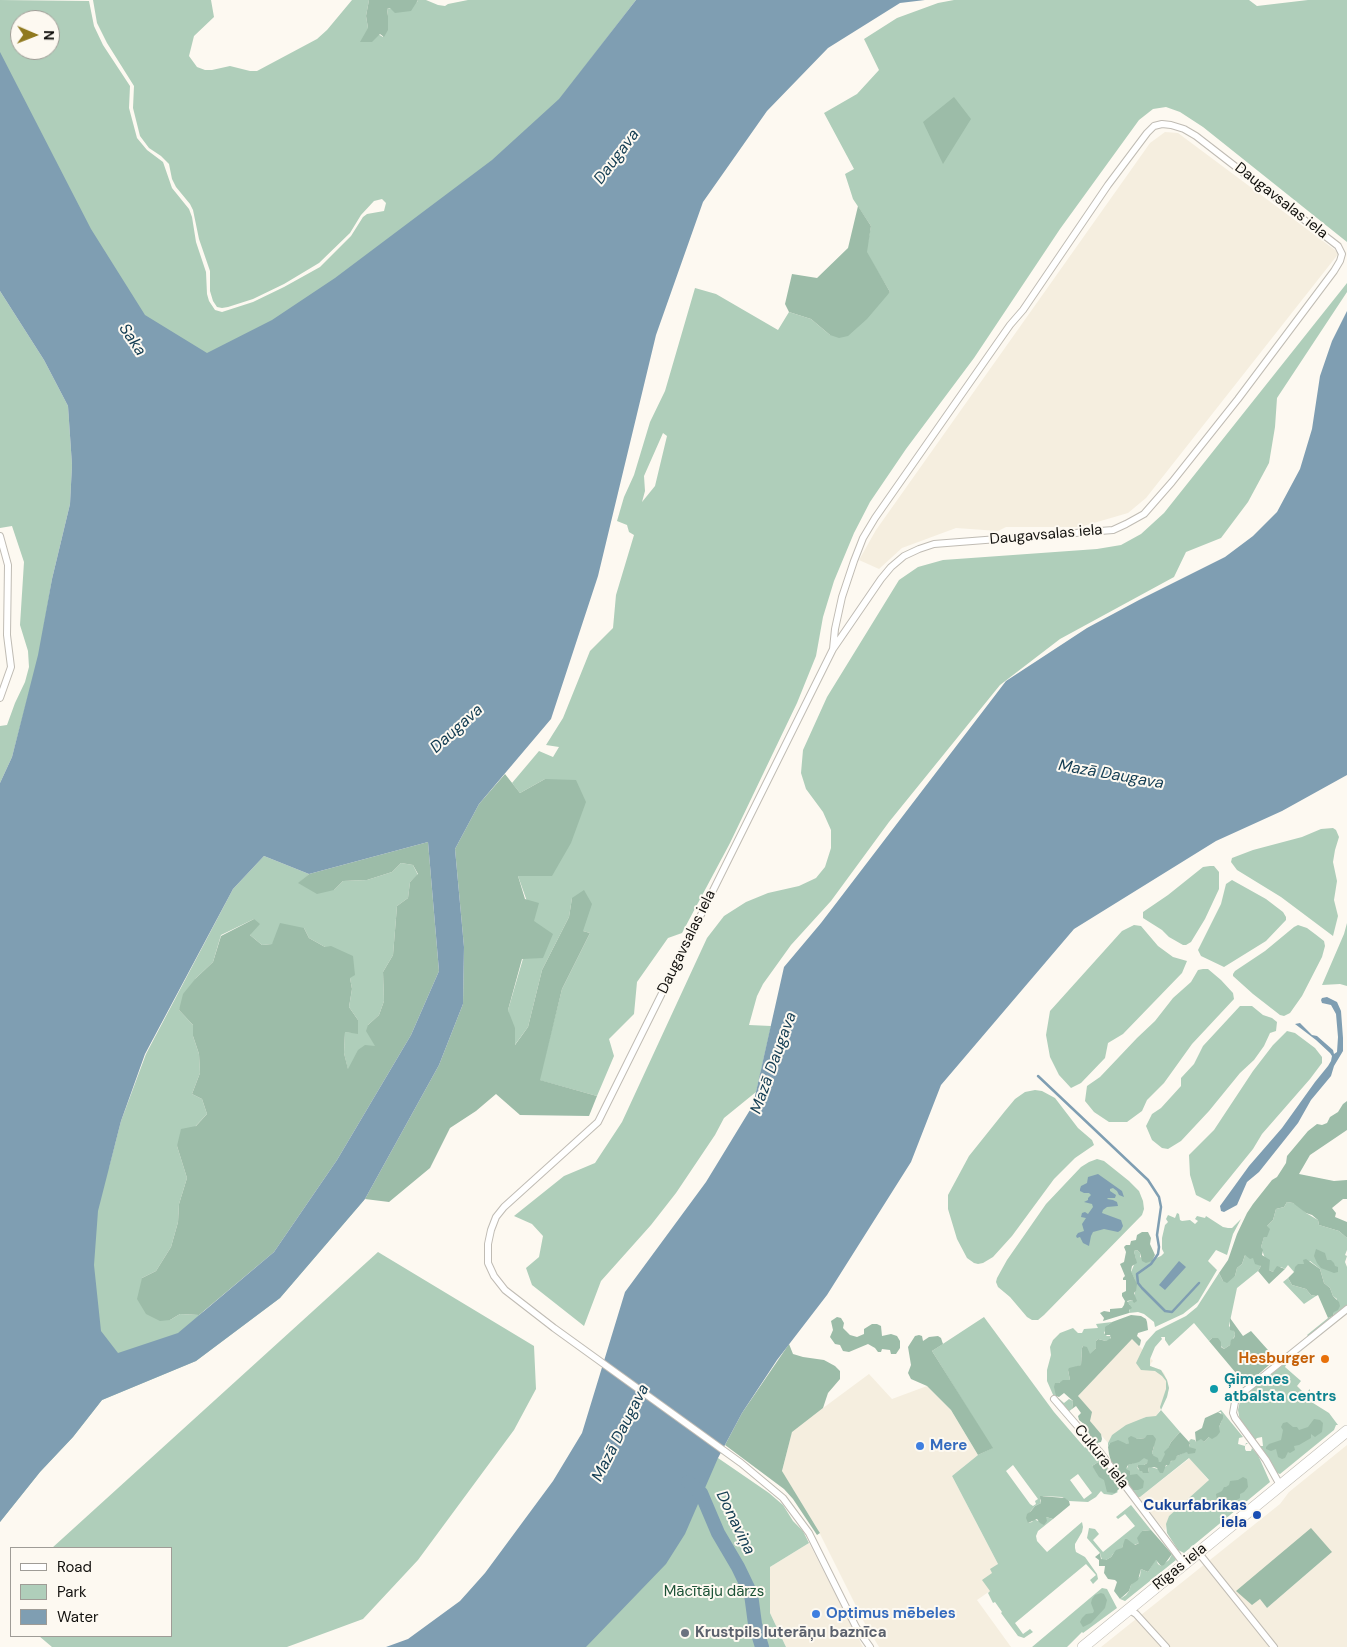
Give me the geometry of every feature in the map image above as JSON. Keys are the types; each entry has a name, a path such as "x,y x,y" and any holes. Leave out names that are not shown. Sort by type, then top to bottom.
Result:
{"highway":[{"name":"Rīgas iela","path":"1082,1647 1347,1431"}],"street":[{"name":"Daugavsalas iela","path":"833,649 842,597 863,538 875,518 1108,185 1154,126 1162,124 1171,125 1184,129 1196,136 1338,246 1342,254 1334,271 1238,399 1144,514 1113,530 934,544 904,556 891,567 833,649 598,1122 504,1207 496,1217 491,1230 487,1254 489,1267 505,1290 554,1328 742,1463 789,1505 809,1533 856,1627 870,1647"},
{"path":"0,536 8,565 7,635 11,667 1,694"},
{"path":"1280,1485 1266,1460 1235,1418 1233,1413 1234,1402 1347,1310"},
{"name":"Cukura iela","path":"1054,1399 1099,1451 1184,1564"},
{"path":"1198,1552 1274,1647"},
{"path":"1128,1609 1136,1614 1166,1647"}],"shaded area":[{"path":"1165,132 1178,133 1339,253 1146,498 1128,513 1080,527 1006,527 998,531 956,528 902,548 879,569 859,560 876,530 1150,143"},
{"path":"1132,1338 1153,1361 1150,1366 1164,1373 1169,1388 1167,1397 1156,1417 1146,1417 1112,1435 1108,1443 1089,1421 1078,1396"},
{"path":"869,1374 892,1399 927,1386 951,1410 978,1455 952,1476 998,1564 992,1573 990,1591 977,1600 1011,1647 879,1647 864,1622 818,1530 782,1472 792,1431"},
{"path":"1347,1445 1347,1647 1101,1647 1280,1504 1289,1492","holes":["1332,1552 1267,1608 1260,1599 1252,1604 1237,1591"]},
{"path":"1190,1458 1209,1481 1169,1516 1165,1531 1137,1497 1140,1497"},
{"path":"809,1543 863,1647 786,1647 770,1613 770,1567"}],"green space":[{"path":"0,0 89,1 94,26 103,45 130,86 129,108 137,138 147,150 163,162 172,188 189,209 196,242 206,272 209,301 215,310 222,312 253,302 320,267 351,236 363,217 367,214 384,211 386,203 382,199 374,201 361,215 350,233 319,263 284,284 253,299 228,307 217,307 210,291 210,271 199,239 193,210 176,187 169,164 149,148 140,136 133,108 134,86 107,43 97,23 93,0 211,0 214,17 194,36 189,56 197,67 205,70 230,66 257,71 317,39 352,0 369,0 366,16 368,28 383,37 388,16 387,9 417,2 418,0 426,0 445,6 468,0 636,0 560,99 248,451 0,132"},
{"path":"369,0 418,0 411,11 395,13 390,8 387,9 388,30 384,37 380,34 372,42 360,42 368,28 366,16"},
{"path":"954,0 1249,0 1257,6 1308,0 1347,0 1347,242 1203,127 1180,112 1166,107 1153,109 1139,120 1060,229 974,358 906,449 870,502 854,533 834,581 823,617 816,656 797,703 730,843 682,933 668,938 637,982 634,1014 609,1039 614,1056 597,1096 539,1080 562,989 590,933 583,931 572,898 569,917 542,970 528,1027 514,1046 508,1010 534,921 518,876 545,779 520,793 512,783 539,751 553,757 559,747 546,745 563,718 590,651 613,628 616,595 634,535 629,532 627,525 617,521 624,497 634,475 650,422 665,391 695,288 716,294 778,330 789,312 811,319 830,335 890,292 866,252 871,226 853,199 845,174 854,169 824,113 857,94 879,70 864,39 897,18 938,3","holes":["663,433 667,436 655,486 642,502 645,491 644,476"]},
{"path":"954,97 971,119 943,164 923,122"},
{"path":"858,206 871,226 867,252 890,292 867,319 848,336 839,338 830,335 811,319 789,312 785,304 792,274 817,278 848,248"},
{"path":"1347,283 1347,292 1277,398 1275,427 1269,463 1248,502 1221,538 1186,552 1174,577 1060,639 1000,685 889,822 831,901 791,945 763,984 757,996 749,1025 771,1026 756,1092 724,1118 715,1135 676,1193 651,1225 601,1281 584,1326 532,1285 526,1268 539,1257 543,1236 532,1224 514,1216 564,1176 595,1163 622,1122 707,938 724,916 746,902 768,893 799,886 816,878 825,867 831,848 831,830 823,812 806,789 801,773 803,750 827,697 899,580 918,567 943,560 1097,549 1121,545 1141,534 1164,513"},
{"path":"0,291 44,360 68,406 72,465 70,504 52,579 39,655 12,757 0,783 0,726 7,725 25,682 29,667 28,651 20,625 24,562 12,526 0,528"},
{"path":"505,774 520,793 545,779 576,780 586,802 571,843 552,876 518,876 525,899 539,903 534,921 553,934 543,958 522,959 508,1010 515,1028 515,1045 528,1027 542,970 569,917 572,898 584,890 592,904 583,931 590,933 562,989 540,1080 597,1096 589,1116 520,1115 496,1094 476,1111 450,1128 430,1168 389,1202 365,1199 439,1065 463,1004 464,947 455,849 479,804"},
{"path":"1333,828 1339,837 1333,862 1337,881 1334,900 1338,916 1333,936 1281,897 1237,870 1231,862 1232,858 1253,850 1302,837 1321,829"},
{"path":"428,842 439,971 411,1035 337,1160 274,1252 199,1315 180,1314 170,1320 160,1321 146,1314 137,1299 142,1278 156,1271 171,1247 178,1222 179,1204 187,1178 177,1146 181,1129 196,1126 207,1114 202,1099 192,1094 200,1073 199,1054 193,1036 193,1025 179,1010 183,994 213,962 221,936 254,919 260,924 250,935 262,945 272,944 280,923 304,928 309,938 325,947 331,946 353,956 355,975 350,978 352,989 349,1007 358,1020 358,1034 345,1032 344,1053 348,1069 358,1050 365,1045 375,1046 366,1031 368,1025 379,1015 384,1001 383,972 393,955 397,906 408,898 410,882 418,874 413,865 401,863 392,872 367,880 343,881 334,890 317,894 298,883 309,874"},
{"path":"264,856 309,874 299,883 334,890 343,881 367,880 392,872 401,863 413,865 418,875 410,882 408,898 397,906 393,955 383,972 384,1001 379,1015 368,1025 376,1046 348,1070 344,1053 345,1032 358,1033 358,1020 349,1007 352,989 350,978 325,947 309,938 304,928 272,944 262,945 250,935 254,919 221,935 213,962 196,978 179,1010 193,1025 193,1036 199,1054 200,1073 192,1094 202,1099 207,1114 177,1146 187,1178 179,1204 178,1222 171,1247 156,1271 142,1278 170,1320 180,1314 199,1315 365,1199 280,1298 196,1361 102,1400 0,1522 0,984 109,1167 121,1121 146,1054 233,889"},
{"path":"1214,866 1219,872 1219,889 1205,919 1191,942 1183,945 1143,918 1143,912 1203,867"},
{"path":"1232,880 1266,899 1283,912 1286,920 1266,941 1224,967 1201,956 1198,950 1221,904 1226,884"},
{"path":"1347,923 1347,986 1340,984 1322,985 1344,934"},
{"path":"1134,925 1141,926 1158,946 1173,957 1187,961 1182,973 1123,1034 1108,1043 1105,1058 1081,1083 1071,1088 1059,1075 1050,1057 1046,1035 1050,1011 1122,931"},
{"path":"1298,925 1307,928 1324,941 1325,946 1322,957 1302,996 1290,1013 1284,1016 1253,994 1233,974"},
{"path":"1208,969 1221,980 1233,993 1234,999 1192,1044 1164,1083 1147,1100 1142,1111 1127,1122 1109,1122 1094,1112 1085,1101 1087,1086 1100,1077 1155,1021 1173,998 1191,982 1198,970"},
{"path":"1240,1006 1252,1006 1263,1015 1272,1018 1277,1022 1276,1031 1270,1033 1254,1060 1240,1073 1181,1141 1168,1149 1162,1148 1152,1140 1146,1126 1152,1114 1161,1108 1181,1086 1181,1078 1194,1064 1203,1046"},
{"path":"1287,1031 1295,1033 1315,1048 1322,1057 1322,1063 1262,1134 1253,1149 1210,1202 1196,1195 1190,1175 1189,1155 1214,1130 1253,1071 1273,1045"},
{"path":"1042,1091 1055,1098 1078,1128 1092,1140 1094,1145 1075,1158 1054,1179 1012,1236 993,1257 983,1263 974,1263 967,1258 957,1239 948,1209 948,1195 969,1156 1005,1111 1015,1099 1025,1092"},
{"path":"1347,1101 1347,1130 1310,1155 1299,1174 1334,1181 1347,1180 1347,1199 1343,1199 1332,1208 1336,1213 1335,1217 1347,1222 1347,1238 1339,1231 1319,1225 1318,1220 1312,1215 1306,1213 1293,1203 1287,1202 1284,1207 1276,1209 1273,1220 1267,1226 1270,1229 1267,1237 1264,1237 1261,1247 1263,1250 1262,1255 1270,1260 1269,1270 1273,1272 1277,1266 1285,1269 1269,1284 1258,1271 1261,1266 1255,1264 1253,1258 1250,1259 1245,1255 1242,1264 1237,1268 1235,1276 1227,1283 1223,1281 1219,1273 1228,1260 1237,1234 1253,1204 1272,1180 1277,1177 1286,1163 1287,1156 1308,1131 1317,1124 1327,1123 1330,1117 1338,1112"},
{"path":"1097,1159 1104,1161 1139,1191 1144,1209 1142,1215 1044,1315 1038,1320 1032,1320 998,1287 997,1278 1007,1260 1046,1204 1081,1167"},
{"path":"1287,1202 1298,1205 1306,1213 1318,1220 1319,1225 1339,1231 1347,1238 1345,1262 1347,1267 1347,1307 1308,1336 1328,1318 1333,1316 1337,1299 1333,1296 1330,1288 1324,1283 1320,1269 1310,1261 1294,1272 1288,1265 1285,1269 1281,1267 1273,1272 1269,1270 1261,1247 1267,1226 1273,1220 1276,1209 1284,1207"},
{"path":"1177,1213 1182,1221 1190,1220 1195,1224 1198,1221 1195,1219 1197,1216 1205,1218 1206,1216 1223,1227 1228,1228 1232,1228 1241,1219 1233,1234 1227,1255 1216,1250 1208,1261 1217,1270 1198,1302 1183,1314 1155,1327 1154,1322 1144,1314 1138,1312 1129,1313 1130,1305 1127,1302 1133,1301 1136,1288 1131,1272 1136,1260 1134,1251 1137,1250 1140,1253 1140,1257 1149,1261 1161,1256 1164,1253 1162,1238 1165,1225 1168,1222 1166,1219 1168,1215 1175,1218"},
{"path":"1142,1232 1148,1232 1151,1238 1150,1244 1155,1255 1152,1261 1146,1263 1142,1261 1137,1250 1134,1251 1137,1263 1132,1266 1131,1271 1137,1284 1134,1293 1137,1301 1134,1303 1132,1300 1127,1301 1132,1308 1129,1310 1129,1313 1103,1321 1104,1318 1100,1313 1104,1311 1110,1312 1110,1309 1122,1308 1124,1305 1125,1301 1122,1293 1126,1291 1126,1280 1123,1280 1125,1276 1120,1264 1124,1262 1126,1252 1124,1247 1130,1245 1131,1241 1136,1240 1137,1235"},
{"path":"1316,1249 1325,1253 1327,1260 1331,1260 1338,1267 1338,1272 1334,1273 1321,1268 1314,1256"},
{"path":"378,1252 534,1346 536,1389 514,1430 418,1560 363,1619 287,1647 52,1647 40,1637 172,1637 172,1547 53,1547"},
{"path":"1245,1255 1253,1257 1261,1266 1258,1271 1237,1288 1229,1326 1235,1335 1230,1345 1224,1349 1212,1338 1209,1341 1194,1323 1169,1346 1165,1337 1161,1337 1162,1339 1155,1347 1150,1359 1150,1366 1161,1370 1167,1380 1169,1388 1161,1410 1166,1381 1155,1371 1141,1370 1136,1363 1146,1342 1156,1331 1186,1316 1197,1307 1219,1273 1223,1281 1235,1276 1237,1268 1242,1264"},
{"path":"1306,1259 1320,1269 1324,1283 1330,1288 1333,1296 1339,1302 1340,1306 1333,1316 1328,1318 1318,1295 1311,1295 1306,1289 1292,1285 1288,1278 1294,1272 1295,1267 1298,1264 1304,1264 1303,1260"},
{"path":"1288,1278 1292,1285 1306,1289 1311,1295 1316,1296 1304,1304 1283,1282"},
{"path":"1131,1315 1141,1316 1147,1322 1148,1330 1138,1333 1137,1336 1141,1340 1140,1345 1132,1339 1078,1396 1092,1412 1090,1421 1101,1434 1101,1442 1097,1443 1084,1431 1084,1424 1079,1420 1078,1416 1081,1413 1076,1406 1072,1409 1073,1401 1064,1393 1059,1397 1056,1396 1055,1383 1070,1380 1068,1370 1069,1368 1081,1365 1083,1346 1087,1347 1090,1354 1096,1348 1096,1341 1098,1339 1106,1341 1111,1338 1110,1335 1105,1335 1105,1327 1112,1322"},
{"path":"837,1317 841,1318 844,1323 843,1328 850,1335 857,1337 864,1334 864,1329 872,1324 877,1324 881,1326 882,1336 891,1334 897,1336 900,1341 900,1348 896,1354 891,1354 890,1350 882,1349 881,1352 878,1352 868,1344 849,1352 843,1351 840,1345 835,1344 830,1337 833,1330 831,1321"},
{"path":"984,1317 1054,1412 1085,1448 1087,1440 1099,1453 1102,1461 1092,1466 1118,1492 1112,1495 1104,1494 1101,1491 1088,1502 1069,1501 1062,1497 1043,1496 1040,1500 1041,1503 1035,1506 1029,1513 1028,1523 1034,1519 1038,1521 1046,1517 1053,1519 1038,1531 1036,1536 1037,1541 1047,1552 1082,1522 1082,1532 1075,1544 1076,1552 1085,1557 1097,1574 1098,1579 1093,1584 1090,1580 1096,1575 1086,1564 1015,1623 1023,1634 1030,1629 1033,1632 1024,1638 1018,1636 995,1602 993,1603 988,1593 990,1591 982,1580 992,1573 990,1569 998,1564 952,1476 978,1455 992,1448 932,1351","holes":["1013,1465 1038,1499 1033,1506 1006,1471","1078,1474 1092,1493 1084,1499 1070,1480"]},
{"path":"1230,1318 1243,1336 1251,1331 1276,1359 1246,1385 1209,1341 1212,1338 1218,1338 1221,1342 1221,1347 1224,1349 1230,1345 1235,1335 1234,1331 1230,1330"},
{"path":"1112,1322 1104,1333 1107,1336 1111,1336 1110,1340 1098,1339 1096,1341 1096,1348 1090,1355 1083,1346 1081,1365 1068,1370 1070,1380 1059,1383 1056,1396 1064,1403 1069,1399 1073,1401 1072,1409 1068,1412 1054,1397 1047,1381 1047,1370 1051,1355 1050,1347 1053,1340 1060,1333 1073,1328 1078,1333 1082,1333 1084,1329 1098,1328 1096,1324"},
{"path":"915,1336 922,1336 923,1341 929,1337 938,1336 941,1338 943,1344 932,1351 993,1448 978,1455 951,1410 927,1386 911,1379 908,1373 911,1365 908,1347"},
{"path":"789,1344 793,1354 824,1360 840,1371 840,1379 828,1393 823,1408 792,1432 782,1471 820,1533 817,1535 784,1489 725,1445 742,1413"},
{"path":"1288,1361 1285,1367 1301,1381 1297,1386 1305,1394 1310,1389 1310,1398 1313,1403 1329,1413 1338,1425 1280,1474 1277,1473 1260,1446 1263,1446 1262,1437 1255,1440 1240,1421 1238,1410 1243,1396"},
{"path":"1161,1410 1180,1432 1171,1442 1162,1462 1159,1462 1154,1457 1152,1453 1154,1446 1145,1438 1134,1438 1128,1444 1110,1443 1108,1447 1112,1435 1126,1425 1146,1417 1156,1416"},
{"path":"1221,1410 1243,1437 1239,1438 1238,1444 1245,1446 1246,1451 1251,1451 1252,1448 1258,1455 1270,1482 1184,1553 1178,1550 1167,1533 1166,1524 1169,1516 1209,1480 1189,1458 1140,1497 1137,1497 1131,1490 1142,1480 1130,1475 1125,1469 1128,1465 1144,1457 1149,1460 1144,1465 1138,1465 1138,1469 1149,1473 1148,1468 1158,1469 1165,1467 1177,1456 1192,1449 1188,1447 1191,1439 1196,1442 1201,1438 1204,1442 1219,1427 1222,1420 1221,1412 1218,1412"},
{"path":"1218,1412 1223,1415 1219,1427 1220,1432 1212,1439 1209,1437 1204,1442 1201,1439 1196,1442 1195,1432 1202,1428 1205,1418"},
{"path":"1314,1419 1320,1420 1323,1423 1322,1432 1315,1437 1311,1434 1311,1438 1294,1446 1295,1450 1290,1453 1288,1452 1285,1458 1278,1457 1276,1449 1271,1451 1266,1449 1269,1444 1281,1440 1283,1430 1281,1427 1283,1423 1287,1422 1299,1430 1308,1427"},
{"path":"1180,1432 1190,1443 1189,1447 1196,1449 1195,1453 1188,1454 1187,1452 1177,1456 1169,1465 1166,1465 1163,1473 1160,1473 1154,1467 1148,1468 1149,1473 1140,1471 1137,1466 1144,1465 1148,1460 1144,1458 1139,1462 1128,1465 1126,1469 1130,1471 1130,1475 1137,1474 1144,1481 1143,1488 1131,1490 1112,1465 1108,1447 1110,1443 1118,1440 1127,1444 1129,1443 1128,1438 1131,1436 1138,1439 1145,1438 1147,1435 1153,1435 1156,1439 1152,1453 1161,1462 1165,1454 1164,1452"},
{"name":"Mācītāju dārzs","path":"718,1458 769,1493 783,1505 793,1521 803,1531 809,1543 770,1567 770,1613 786,1647 550,1647 689,1473"},
{"path":"1102,1461 1119,1487 1115,1493 1107,1492 1104,1480 1099,1477 1092,1466"},
{"path":"1243,1477 1247,1479 1248,1487 1240,1494 1240,1498 1234,1504 1231,1504 1229,1507 1217,1500 1216,1494 1229,1485 1230,1481"},
{"path":"1040,1496 1065,1498 1069,1501 1070,1505 1053,1519 1046,1517 1047,1521 1044,1525 1037,1519 1028,1523 1027,1514 1041,1503"},
{"path":"1131,1505 1151,1530 1142,1531 1139,1543 1134,1545 1129,1542 1123,1545 1122,1549 1111,1557 1102,1560 1100,1553 1087,1538 1089,1528 1095,1529 1099,1534 1093,1540 1103,1552 1135,1526 1125,1514 1118,1519 1116,1517"},
{"path":"1311,1528 1332,1552 1267,1608 1260,1599 1252,1605 1236,1591"},
{"path":"1151,1530 1172,1554 1164,1565 1161,1566 1156,1560 1148,1572 1141,1569 1138,1580 1131,1585 1129,1591 1120,1599 1114,1591 1117,1582 1108,1579 1104,1573 1105,1566 1099,1566 1099,1560 1095,1557 1100,1553 1101,1559 1106,1560 1116,1550 1122,1548 1125,1539 1135,1545 1139,1543 1137,1538 1142,1531"},
{"path":"1172,1554 1176,1560 1125,1601 1120,1599 1126,1595 1131,1585 1140,1576 1141,1569 1148,1572 1156,1559 1161,1566 1169,1560"},
{"path":"1102,1588 1107,1589 1117,1608 1082,1632 1067,1647 1032,1647"},
{"path":"1104,1594 1107,1600 1105,1608 1091,1623 1083,1627 1080,1622 1082,1618 1094,1611 1091,1603 1092,1599 1095,1595"}],"water":[{"path":"636,0 925,0 900,3 828,48 767,111 703,202 656,335 598,576 551,719 479,804 455,849 464,947 463,1004 439,1065 365,1199 280,1298 196,1361 102,1400 0,1522 0,783 12,757 38,655 52,579 70,504 72,465 68,406 44,360 0,291 0,52 91,229 145,315 207,353 272,320 335,278 492,160 559,99","holes":["428,842 439,971 411,1035 337,1160 274,1252 178,1333 118,1353 101,1331 94,1265 98,1211 121,1121 145,1054 233,889 264,856 309,874"]},
{"name":"Mazā Daugava","path":"1347,311 1347,775 1282,811 1216,841 1074,929 941,1085 911,1162 827,1295 777,1360 742,1413 718,1458 685,1534 666,1564 586,1647 386,1647 408,1639 460,1601 485,1573 553,1481 582,1433 625,1292 706,1182 753,1105 784,967 821,923 1006,681 1087,628 1225,557 1253,536 1277,512 1300,469 1312,429 1320,376 1332,341"},
{"path":"1327,997 1337,1002 1341,1011 1343,1038 1343,1051 1334,1066 1331,1076 1311,1100 1298,1123 1259,1172 1247,1182 1237,1205 1224,1212 1221,1211 1220,1206 1249,1166 1282,1128 1331,1061 1332,1056 1330,1053 1295,1024 1300,1023 1312,1035 1317,1036 1333,1050 1334,1054 1337,1052 1336,1014 1331,1005 1322,1003 1321,1000"},
{"path":"1098,1174 1122,1191 1124,1197 1119,1195 1113,1188 1110,1189 1116,1195 1115,1198 1107,1199 1117,1202 1118,1206 1107,1207 1102,1213 1121,1220 1123,1226 1118,1232 1104,1229 1093,1232 1089,1246 1083,1243 1080,1237 1077,1238 1076,1236 1084,1231 1082,1224 1086,1218 1081,1217 1082,1213 1088,1214 1093,1207 1092,1204 1084,1202 1091,1195 1080,1191 1080,1189 1081,1186 1087,1183 1088,1177"},
{"path":"1179,1261 1186,1267 1165,1290 1159,1285"}],"waterway":[{"path":"1038,1076 1148,1180 1159,1197 1161,1207 1157,1235 1158,1254 1151,1264 1137,1274 1138,1283 1165,1311 1172,1312 1199,1283"},
{"name":"Donaviņa","path":"688,1482 701,1493 718,1533 751,1594 755,1624 762,1647"}],"place":[{"name":"Hesburger","path":"1325,1359"},
{"name":"Ģimenes atbalsta centrs","path":"1214,1389"},
{"name":"Mere","path":"920,1446"},
{"name":"Cukurfabrikas iela","path":"1257,1515"},
{"name":"Optimus mēbeles","path":"816,1614"},
{"name":"Krustpils luterāņu baznīca","path":"685,1633"}],"water label":[{"name":"Daugava","path":"617,157"},
{"name":"Saka","path":"132,340"},
{"name":"Daugava","path":"457,729"}]}
